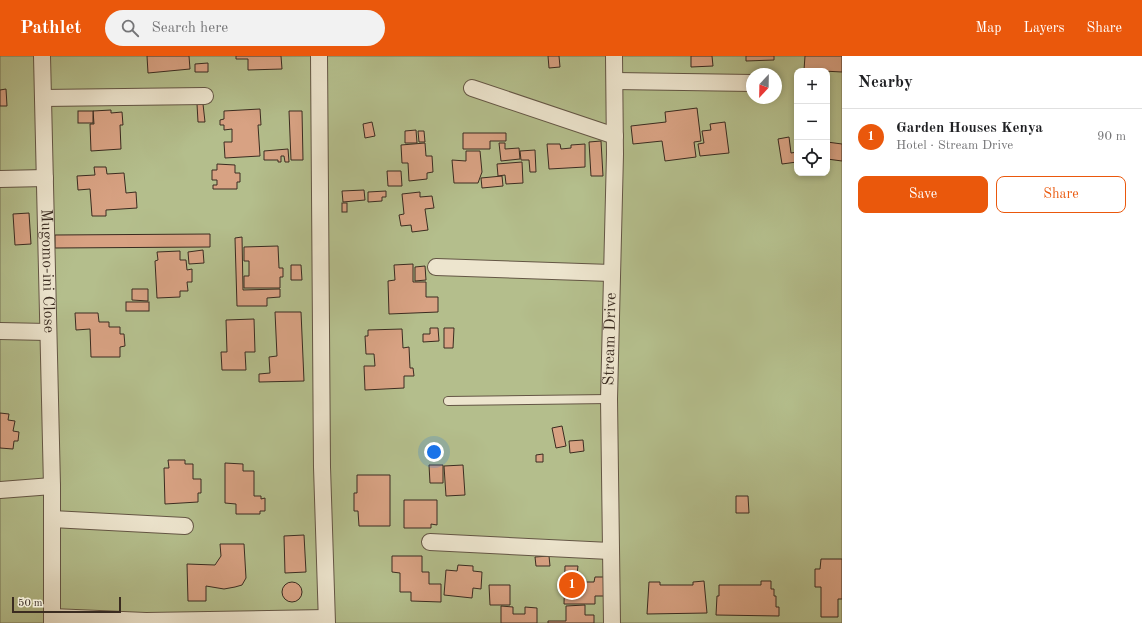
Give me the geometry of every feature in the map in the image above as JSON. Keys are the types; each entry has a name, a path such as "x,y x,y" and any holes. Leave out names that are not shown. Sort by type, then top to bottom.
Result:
{"street":[{"name":"Mugomo-ini Close","path":"42,56 52,486 52,620"},
{"path":"52,620 327,620 322,467 319,56"},
{"name":"Stream Drive","path":"612,623 609,399 615,136 614,56"},
{"path":"615,81 746,83"},
{"path":"472,88 615,136"},
{"path":"43,98 205,96"},
{"path":"0,179 45,178"},
{"path":"436,267 611,273"},
{"path":"0,332 48,332"},
{"path":"0,490 52,486"},
{"path":"52,519 185,526"},
{"path":"430,542 610,551"}],"lane":[{"path":"448,401 609,399"}],"green space":[{"path":"0,56 842,56 842,623 0,623"}],"building":[{"path":"147,56 189,56 190,69 148,73"},
{"path":"236,56 281,56 282,69 248,70 248,59 236,59"},
{"path":"548,56 559,56 560,67 549,68"},
{"path":"691,56 712,56 713,66 691,67"},
{"path":"746,56 774,56 774,60 746,61"},
{"path":"805,56 842,56 842,72 830,71 830,68 804,68"},
{"path":"208,63 208,72 195,72 195,64"},
{"path":"6,89 7,106 0,106 0,90"},
{"path":"197,104 203,104 205,122 198,122"},
{"path":"697,108 701,141 694,142 696,157 665,161 662,141 633,144 631,126 666,122 665,112"},
{"path":"260,109 261,125 258,125 260,156 225,158 224,142 232,142 232,129 224,130 224,125 220,125 220,120 224,119 224,111"},
{"path":"111,110 111,113 122,112 123,125 120,125 121,149 91,151 90,124 94,124 93,111"},
{"path":"78,111 93,111 93,123 78,123"},
{"path":"289,111 302,111 303,160 291,160"},
{"path":"372,122 375,136 365,138 363,124"},
{"path":"725,122 729,153 700,156 698,144 704,143 702,131 711,130 710,124"},
{"path":"416,130 417,143 405,143 405,131"},
{"path":"418,131 424,131 425,142 419,142"},
{"path":"463,133 506,133 506,141 490,141 490,149 463,149"},
{"path":"789,137 791,153 794,152 794,162 782,164 778,139"},
{"path":"601,141 603,176 591,176 589,142"},
{"path":"830,142 842,144 842,161 830,159"},
{"path":"425,143 426,156 432,156 433,172 427,173 427,179 409,181 408,163 402,163 401,145"},
{"path":"499,143 505,143 505,149 519,148 520,159 501,161"},
{"path":"547,144 560,144 561,149 571,148 571,145 585,144 585,167 549,169"},
{"path":"288,149 289,162 285,162 284,156 281,156 281,162 278,162 278,160 264,160 264,151"},
{"path":"535,150 536,172 530,172 529,160 521,160 520,151"},
{"path":"466,151 480,151 482,172 478,183 454,183 452,160 466,161"},
{"path":"522,162 523,183 506,184 505,175 498,176 497,164"},
{"path":"217,164 235,165 235,173 240,173 240,182 237,182 237,189 213,189 213,185 217,185 217,180 212,180 212,170 217,170"},
{"path":"94,167 106,167 107,174 124,173 126,193 136,192 137,208 106,210 106,216 92,216 90,189 78,190 77,176 95,175"},
{"path":"387,171 401,171 402,186 388,186"},
{"path":"502,176 503,186 482,188 481,178"},
{"path":"364,190 365,200 343,202 342,191"},
{"path":"386,191 386,197 382,197 382,201 368,202 368,192"},
{"path":"420,192 420,197 432,196 434,208 425,209 428,230 412,232 411,225 401,226 399,215 404,214 402,194"},
{"path":"342,203 347,203 347,212 342,212"},
{"path":"29,213 31,244 15,245 13,214"},
{"path":"210,234 210,247 55,248 55,235"},
{"path":"242,237 243,290 280,289 280,297 267,298 267,306 237,306 235,238"},
{"path":"278,246 279,268 283,268 283,277 280,277 280,288 244,288 244,276 249,276 249,261 244,261 244,247"},
{"path":"203,250 204,263 189,264 188,252"},
{"path":"180,251 180,260 186,260 187,270 192,269 192,282 187,282 188,291 180,291 180,297 157,298 155,261 158,260 157,252"},
{"path":"413,264 413,282 426,282 426,297 438,297 438,312 389,314 388,281 395,280 394,265"},
{"path":"291,265 301,265 302,280 291,280"},
{"path":"425,266 426,280 415,281 415,267"},
{"path":"132,289 148,289 148,301 132,300"},
{"path":"126,302 149,302 149,311 126,311"},
{"path":"275,312 301,312 304,381 259,382 259,374 270,373 269,357 277,356"},
{"path":"75,313 98,313 99,322 109,322 109,327 120,327 120,334 124,334 125,346 120,347 120,357 91,357 90,329 76,330"},
{"path":"254,319 255,352 245,352 246,370 222,370 221,352 227,352 226,320"},
{"path":"430,328 438,328 439,341 423,342 423,334 430,334"},
{"path":"444,328 454,328 453,348 444,348"},
{"path":"402,329 403,348 409,347 410,368 413,368 414,376 404,376 404,388 365,390 364,366 375,366 374,354 366,354 365,336 368,336 368,330"},
{"path":"0,413 9,414 8,420 15,421 13,431 19,432 18,441 14,441 13,449 0,448"},
{"path":"562,426 566,446 556,448 552,428"},
{"path":"583,440 584,451 570,453 569,441"},
{"path":"543,454 543,462 536,462 536,455"},
{"path":"168,460 185,460 185,464 193,464 193,479 201,479 201,493 198,493 198,502 165,504 164,468 169,468"},
{"path":"225,463 243,464 243,471 254,471 254,496 261,496 261,499 265,498 265,511 260,511 260,514 236,514 236,504 225,503"},
{"path":"429,465 443,465 443,483 430,483"},
{"path":"463,465 465,495 446,496 444,466"},
{"path":"357,475 390,475 390,526 359,526 358,511 354,511 354,493 357,493"},
{"path":"736,496 748,496 749,513 736,513"},
{"path":"404,500 437,500 437,525 431,524 431,528 404,528"},
{"path":"304,535 306,572 285,573 284,536"},
{"path":"220,544 244,544 246,578 242,585 235,587 224,589 206,586 206,601 188,601 187,564 215,565 221,556"},
{"path":"392,556 422,556 422,572 429,572 429,584 441,584 441,602 411,601 411,592 400,592 400,573 392,572"},
{"path":"549,556 550,566 536,566 535,557"},
{"path":"821,559 842,559 842,599 838,599 838,617 821,617 821,587 815,587 815,569 820,569"},
{"path":"458,565 473,566 473,571 482,572 481,589 473,588 472,598 444,595 446,570 457,571"},
{"path":"565,566 578,566 576,582 594,582 595,577 604,577 604,596 595,596 595,604 564,604"},
{"path":"704,581 707,613 647,614 649,582 660,582 660,585 693,585 693,582"},
{"path":"761,581 771,581 771,589 774,589 774,596 776,596 776,607 779,607 779,616 716,615 719,585 761,585"},
{"path":"292,582 299,585 302,592 299,599 292,602 285,599 282,592 285,585"},
{"path":"489,585 510,585 510,605 490,605"},
{"path":"585,605 585,615 594,615 594,623 548,623 548,621 566,621 566,606"},
{"path":"501,606 513,607 513,614 525,614 525,607 537,608 537,623 501,623"}],"place":[{"name":"Garden Houses Kenya","path":"572,585"}]}
